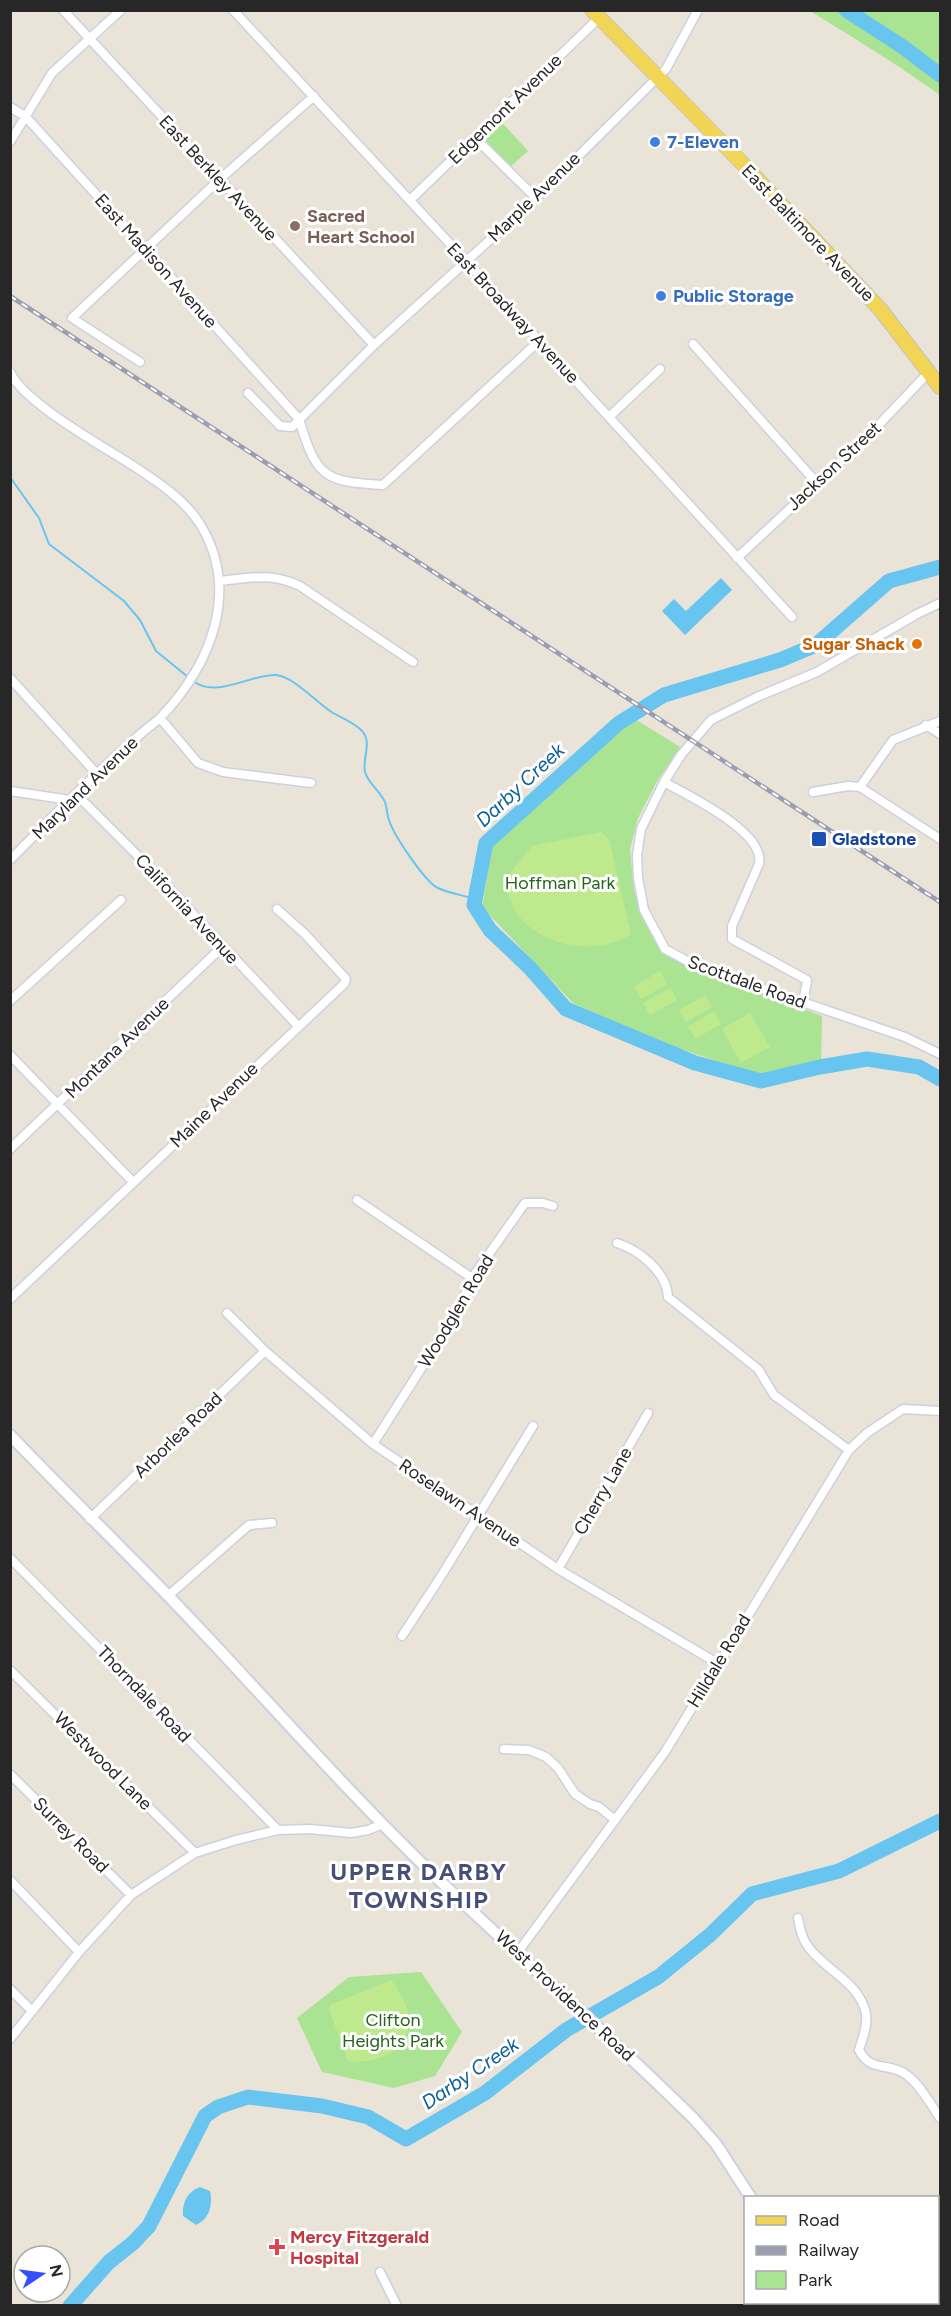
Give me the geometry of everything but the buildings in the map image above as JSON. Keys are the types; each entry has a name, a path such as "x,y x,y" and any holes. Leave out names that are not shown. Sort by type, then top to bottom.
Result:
{"main road":[{"name":"East Baltimore Avenue","path":"596,14 880,309 930,371 940,387"}],"street":[{"name":"East Berkley Avenue","path":"63,10 374,345"},
{"path":"10,142 52,73 121,10"},
{"name":"East Broadway Avenue","path":"233,10 792,617"},
{"name":"Marple Avenue","path":"299,419 374,345 536,198 666,69 698,10"},
{"name":"Edgemont Avenue","path":"410,200 475,138 596,14"},
{"path":"140,362 72,318 219,180 314,96"},
{"name":"East Madison Avenue","path":"10,107 26,117 299,419"},
{"path":"475,138 536,198"},
{"path":"299,419 316,466 337,479 356,484 383,485 539,341"},
{"path":"693,345 816,482"},
{"path":"609,417 660,369"},
{"name":"Jackson Street","path":"737,558 870,434 930,371"},
{"name":"Maryland Avenue","path":"10,372 24,392 33,399 152,478 179,500 199,523 214,555 220,581 218,612 211,642 195,675 160,718 97,774 10,860"},
{"path":"248,393 280,426 292,427 299,419"},
{"path":"220,581 273,576 287,580 300,586 413,662"},
{"name":"Scottdale Road","path":"940,603 817,672 757,697 711,720 681,755 664,782 640,829 637,855 638,878 644,910 665,949 691,963 905,1037 940,1054"},
{"path":"10,678 97,774"},
{"path":"160,718 198,763 223,772 311,783"},
{"path":"860,787 893,740 940,721"},
{"path":"927,725 940,734"},
{"path":"664,782 714,810 742,832 754,845 760,858 732,926 732,939 807,980 803,1002"},
{"path":"813,792 848,786 860,787 940,839"},
{"path":"10,791 73,797"},
{"name":"California Avenue","path":"73,797 153,871 298,1026"},
{"path":"10,1001 122,900"},
{"name":"Maine Avenue","path":"10,1299 344,984 346,980 305,934 277,909"},
{"name":"Montana Avenue","path":"10,1149 222,947"},
{"path":"10,1055 133,1182"},
{"path":"357,1200 472,1278"},
{"name":"Woodglen Road","path":"373,1444 459,1309 472,1278 525,1203 543,1203 553,1206"},
{"path":"616,1243 626,1246 654,1267 668,1287 668,1297 758,1369 774,1395 849,1450"},
{"name":"Roselawn Avenue","path":"226,1313 265,1351 373,1444 558,1569 717,1663"},
{"name":"Arborlea Road","path":"90,1519 265,1351"},
{"name":"Hilldale Road","path":"518,1952 665,1752 717,1663 849,1450 867,1433 903,1409 940,1411"},
{"name":"Cherry Lane","path":"558,1569 648,1413"},
{"path":"402,1636 533,1426"},
{"name":"West Providence Road","path":"10,1435 168,1596 383,1824 438,1879 611,2039 706,2131 750,2196"},
{"path":"168,1596 249,1525 272,1522"},
{"name":"Thorndale Road","path":"10,1558 278,1830"},
{"name":"Westwood Lane","path":"10,1670 195,1853"},
{"path":"504,1749 529,1750 546,1757 558,1768 575,1794 599,1807 614,1819"},
{"name":"Surrey Road","path":"10,1774 131,1895"},
{"path":"10,2039 80,1952 131,1895 195,1853 278,1830 310,1829 351,1833 383,1824"},
{"path":"10,1880 80,1952"},
{"path":"798,1918 801,1935 809,1949 854,1990 866,2014 866,2026 859,2050 863,2059 872,2065 893,2068 908,2075 940,2118"},
{"path":"10,1989 32,2011"},
{"path":"380,2272 397,2306"}],"green space":[{"path":"810,11 940,11 940,95 892,62"},
{"path":"499,119 528,151 510,167 483,137 483,134"},
{"name":"Hoffman Park","path":"635,719 680,747 656,783 638,818 630,849 634,891 641,910 670,958 822,1016 821,1063 761,1076 642,1036 573,1003 482,907 493,844"},
{"path":"601,832 609,839 631,934 603,945 587,946 572,945 542,935 518,915 504,881 532,846"},
{"path":"660,971 667,984 641,999 634,986"},
{"path":"670,988 677,1000 650,1015 643,1003"},
{"path":"705,995 712,1007 686,1022 679,1010"},
{"path":"714,1011 721,1024 695,1039 688,1026"},
{"path":"750,1013 770,1047 741,1063 722,1029"},
{"name":"Clifton Heights Park","path":"421,1972 462,2032 435,2076 394,2088 322,2072 297,2018 349,1977"},
{"path":"391,1980 402,1996 407,2012 408,2026 404,2038 396,2049 384,2056 368,2061 348,2061 329,2009 330,2005"}],"water":[{"path":"721,578 732,590 685,635 662,611 674,599 686,611"},
{"path":"200,2187 210,2191 211,2206 205,2219 196,2225 183,2216 183,2211 189,2195"}],"waterway":[{"name":"Darby Creek","path":"846,10 903,47 940,75"},
{"path":"10,477 39,518 49,544 124,601 140,620 156,651 188,677"},
{"name":"Darby Creek","path":"940,567 889,581 816,645 780,660 664,695 619,723 486,843 474,905 490,930 530,968 566,1009 695,1063 761,1081 867,1059 919,1067 940,1079"},
{"path":"193,681 212,688 276,675 290,680 333,713 357,726 367,741 365,772 385,802 392,827 410,856 436,887 475,899"},
{"name":"Darby Creek","path":"70,2306 109,2262 133,2243 149,2226 205,2116 218,2107 248,2097 322,2106 368,2117 406,2139 485,2093 566,2030 658,1977 710,1935 752,1894 839,1871 940,1821"}],"railway":[{"path":"10,296 940,902"}],"place":[{"name":"7-Eleven","path":"655,142"},
{"name":"Sacred Heart School","path":"295,226"},
{"name":"Public Storage","path":"661,296"},
{"name":"Sugar Shack","path":"917,644"},
{"name":"Gladstone","path":"819,839"},
{"name":"Mercy Fitzgerald Hospital","path":"277,2247"}],"district":[{"name":"UPPER DARBY TOWNSHIP","path":"419,1885"}]}
